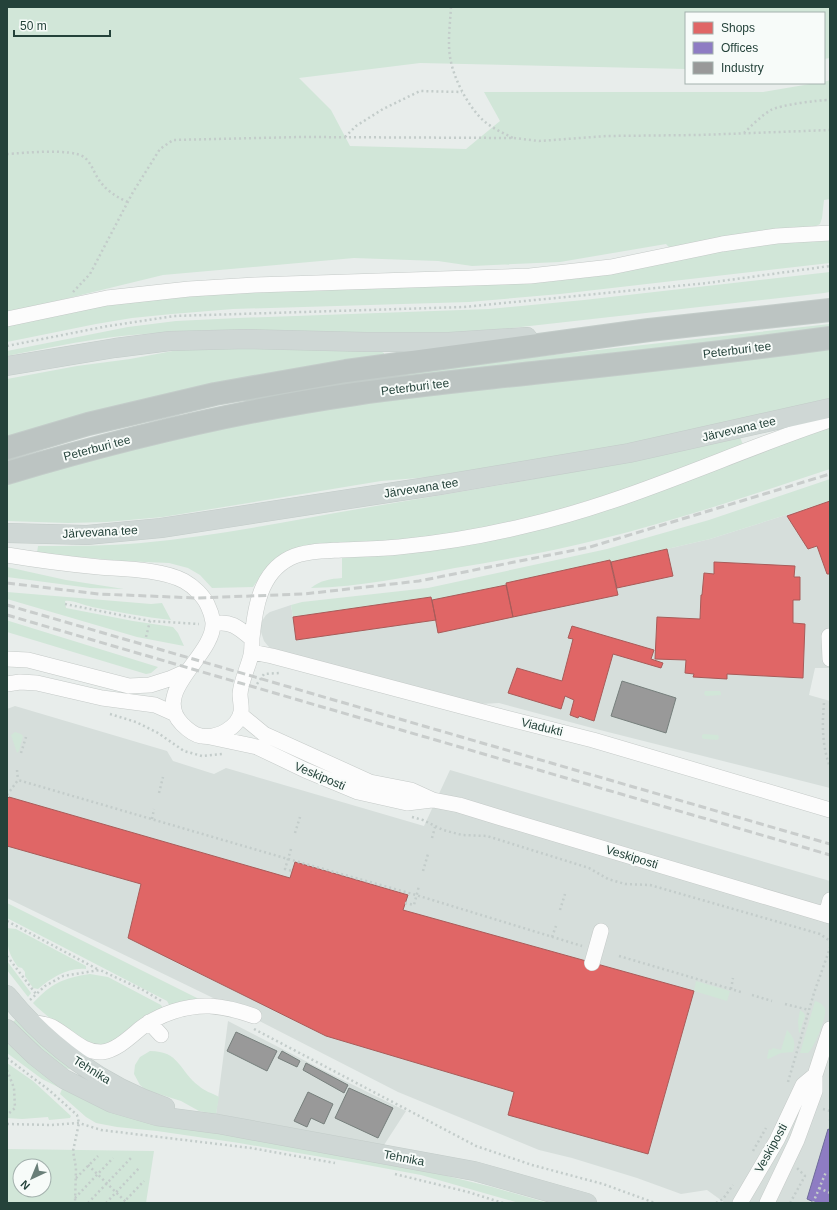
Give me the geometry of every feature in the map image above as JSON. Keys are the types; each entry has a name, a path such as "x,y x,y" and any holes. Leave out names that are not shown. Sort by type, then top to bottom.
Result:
{"highway":[{"path":"649,330 830,310"},
{"name":"Peterburi tee","path":"7,448 88,424 215,394 346,371 649,330"},
{"name":"Peterburi tee","path":"7,473 99,446 225,416 354,394 413,386 716,353 830,338"}],"main road":[{"path":"7,366 115,348 170,341 248,339 366,342 449,342 649,330"},
{"name":"Järvevana tee","path":"7,532 87,535 161,528 440,485 629,453 830,408"},
{"name":"Tehnika","path":"7,995 19,1010 53,1044 86,1068 149,1101 218,1124"},
{"name":"Tehnika","path":"7,1030 35,1056 64,1079 112,1103 157,1116 218,1124 474,1171 587,1203"}],"street":[{"path":"7,319 106,298 189,289 255,285 530,276 611,267 737,242 777,236 830,233"},
{"path":"795,314 822,301 830,299"},
{"path":"209,737 220,735 232,726 241,715 240,695 252,646 261,589 271,572 290,558 314,551 395,547 435,543 482,535 553,519 637,493 722,459 830,420"},
{"path":"7,555 82,565 162,573 185,582 205,599 210,610 213,624 206,647 174,693 173,713 155,705 102,698 37,682 7,684"},
{"path":"213,624 222,622 229,623 238,628 252,646"},
{"path":"830,636 830,659"},
{"name":"Viadukti","path":"252,646 272,656 593,740 830,810"},
{"path":"7,659 28,660 129,686 150,685 188,671"},
{"name":"Veskiposti","path":"173,713 182,725 196,736 209,737 257,747 305,770 358,792 407,802 433,800"},
{"name":"Veskiposti","path":"241,715 264,734 370,782 411,790 433,800 458,805 828,915"},
{"path":"828,915 830,900"},
{"path":"592,962 601,931"},
{"path":"31,1022 53,1027 76,1043 92,1051 98,1052 104,1052 116,1047 150,1022 169,1013 185,1009 208,1006 232,1009 252,1022"},
{"path":"150,1022 161,1035"},
{"name":"Veskiposti","path":"767,1203 797,1140 815,1091 815,1075 830,1029"},
{"name":"Veskiposti","path":"740,1203 777,1140 803,1085 815,1075"}],"path":[{"path":"451,7 449,43 451,62 459,87 483,120 498,131 514,138"},
{"path":"345,138 356,126 383,109 420,91 462,92"},
{"path":"744,133 772,109 798,103 830,100"},
{"path":"58,308 90,274 128,202 160,149 173,140 514,138 539,141 607,136 700,135 830,130"},
{"path":"7,154 52,152 73,153 84,157 107,189 118,198 128,202"},
{"path":"7,346 108,326 174,316 464,307 707,283 830,266"},
{"path":"65,604 150,621 213,624"},
{"path":"146,637 150,621"},
{"path":"256,689 258,682 264,674 284,673"},
{"path":"824,703 822,720 824,747 830,767"},
{"path":"107,713 136,722 158,733 184,751 202,756 224,754"},
{"path":"22,753 26,737"},
{"path":"7,795 18,780 17,770"},
{"path":"158,793 163,777"},
{"path":"18,780 416,895 582,946"},
{"path":"152,819 154,809"},
{"path":"295,833 300,817"},
{"path":"432,838 435,827"},
{"path":"443,830 462,835 487,836 589,868 608,879 624,884 650,885 820,934 830,941"},
{"path":"291,848 285,870 292,871"},
{"path":"423,870 428,854"},
{"path":"405,903 414,905 419,886"},
{"path":"560,910 565,894"},
{"path":"7,922 100,970 143,990 165,1003"},
{"path":"552,937 556,926"},
{"path":"786,1088 809,1010 830,948"},
{"path":"7,956 36,994"},
{"path":"619,956 741,992"},
{"path":"29,1000 45,986 63,976 100,970"},
{"path":"731,989 733,978"},
{"path":"752,995 772,1001"},
{"path":"785,1004 809,1010"},
{"path":"252,1022 404,1108 476,1146 532,1165 603,1184 656,1203"},
{"path":"7,1058 49,1090 77,1115 79,1123 73,1151 76,1168 75,1203"},
{"path":"7,1070 14,1088 16,1100 15,1108 7,1115"},
{"path":"820,1109 830,1111"},
{"path":"7,1124 51,1125 79,1123 101,1130 250,1148 343,1164"},
{"path":"750,1157 769,1123"},
{"path":"76,1178 98,1156"},
{"path":"75,1198 113,1158"},
{"path":"88,1203 131,1158"},
{"path":"790,1203 804,1176 794,1164"},
{"path":"88,1165 125,1202 144,1181"},
{"path":"106,1203 140,1167"},
{"path":"389,1172 468,1192 503,1203"},
{"path":"813,1203 826,1172"},
{"path":"716,1203 723,1199 734,1184"},
{"path":"819,1188 830,1194"}],"shaded area":[{"path":"830,501 830,668 815,668 809,695 830,701 830,788 499,703 481,704 275,651 264,641 260,629 262,621 266,615 270,612 291,605 293,617 431,597 432,600 506,585 506,583 610,560 611,562 710,539"},
{"path":"15,706 167,751 173,761 214,774 226,768 424,826 450,770 830,881 830,1203 725,1203 707,1190 681,1194 637,1178 572,1158 539,1150 398,1092 242,1012 7,898 7,709"},
{"path":"228,1021 406,1111 384,1145 216,1114"}],"green space":[{"path":"7,7 830,7 830,58 825,59 825,12 685,12 685,69 420,63 299,78 331,110 350,146 466,149 500,121 484,92 763,92 810,84 825,84 825,82 830,80 830,199 824,200 820,224 814,227 830,235 830,263 560,294 469,302 233,309 172,314 132,318 96,324 7,342 7,323 121,301 679,258 666,244 560,262 472,266 438,261 354,258 163,275 7,313"},
{"path":"830,272 830,292 512,328 409,334 238,331 175,332 127,335 92,340 7,356 7,351 128,327 176,321 489,309 584,300"},
{"path":"830,324 830,331 343,386 342,381 428,369"},
{"path":"249,348 380,351 384,353 384,356 262,374 200,388 7,439 7,379 178,350"},
{"path":"830,349 830,398 635,443 454,475 381,481 163,517 107,522 68,523 7,521 7,485 75,464 148,445 277,417 377,401"},
{"path":"830,426 830,469 659,524 583,543 510,558 383,581 347,586 311,588 326,580 342,578 342,556 431,549"},
{"path":"740,437 743,445 669,475 567,509 481,530 277,557 266,568 253,587 212,588 200,575 188,568 169,563 123,561 37,553 38,546 128,544 202,536 562,474 651,457"},
{"path":"830,479 830,501 710,539 611,562 610,560 506,583 506,585 432,600 431,597 293,617 291,605 302,602 428,588 607,549 709,520"},
{"path":"7,567 66,580 124,589 90,588 7,577"},
{"path":"7,592 151,604 162,603 171,620 121,613 71,601 65,601 66,608 173,627 178,633 184,646 137,637 7,599"},
{"path":"7,620 158,667 151,673 146,674 7,632"},
{"path":"705,691 720,691 721,695 706,696 704,694"},
{"path":"15,732 23,736 19,751 17,753 11,735"},
{"path":"702,735 718,735 719,738 717,740 704,739 702,738"},
{"path":"7,903 207,1003 171,1008 167,1001 7,918"},
{"path":"7,928 16,929 86,966 86,969 73,970 60,974 38,989 33,988 25,976 25,972 22,968 18,967 12,958 8,945"},
{"path":"7,961 31,993 28,997 7,970"},
{"path":"90,974 108,977 161,1005 164,1010 116,1040 103,1045 86,1041 76,1036 46,1015 33,1003 58,982 72,977"},
{"path":"696,981 730,991 727,1001 694,991"},
{"path":"815,1001 821,1004 825,1009 822,1025 811,1050 808,1053 800,1053"},
{"path":"800,1010 805,1016 799,1034 798,1021"},
{"path":"16,1019 70,1069 58,1064 32,1042 12,1023"},
{"path":"787,1030 794,1040 793,1052 781,1053 768,1059 769,1049 771,1050 773,1048 781,1050"},
{"path":"7,1043 50,1079 492,1187 548,1203 519,1203 421,1175 351,1162 239,1143 96,1123 86,1117 60,1094 62,1089 42,1079 7,1053"},
{"path":"150,1051 168,1054 201,1088 219,1097 216,1114 199,1111 181,1101 146,1090 140,1085 134,1074 135,1065 140,1057"},
{"path":"7,1063 33,1081 71,1116 70,1118 49,1120 48,1117 22,1119 7,1118"},
{"path":"7,1149 154,1151 146,1203 7,1203"}],"building: Shops":[{"path":"830,501 830,574 827,574 817,546 808,549 787,516"},
{"path":"667,549 673,576 617,588 611,562"},
{"path":"610,560 618,595 513,617 506,583"},
{"path":"714,562 795,566 794,577 800,577 800,600 793,600 793,623 805,624 803,678 727,674 727,679 693,677 694,674 685,673 686,660 655,659 657,617 700,619 704,573 714,574"},
{"path":"506,585 513,617 438,633 432,600"},
{"path":"431,597 436,620 296,640 293,617"},
{"path":"572,626 654,650 651,659 663,663 661,668 613,654 594,721 579,716 578,718 570,715 574,700 565,696 561,709 508,693 517,668 562,681 573,639 568,638"},
{"path":"9,797 290,878 295,862 408,895 403,910 694,991 648,1154 508,1115 514,1092 326,1036 128,938 141,884 7,846 7,799"}],"building: Offices":[{"path":"828,1129 830,1130 830,1203 816,1203 807,1199"}],"building: Industry":[{"path":"622,681 676,698 666,733 611,716"},
{"path":"236,1032 277,1051 267,1071 227,1051"},
{"path":"282,1051 300,1061 297,1067 278,1058"},
{"path":"306,1063 348,1085 344,1093 303,1070"},
{"path":"349,1088 393,1108 378,1138 335,1118"},
{"path":"308,1092 333,1104 324,1124 311,1118 307,1127 294,1121"}],"railway":[{"path":"7,583 99,594 197,598 304,594 419,581 590,547 830,474"},
{"path":"7,605 830,844"},
{"path":"7,615 830,855"}]}
